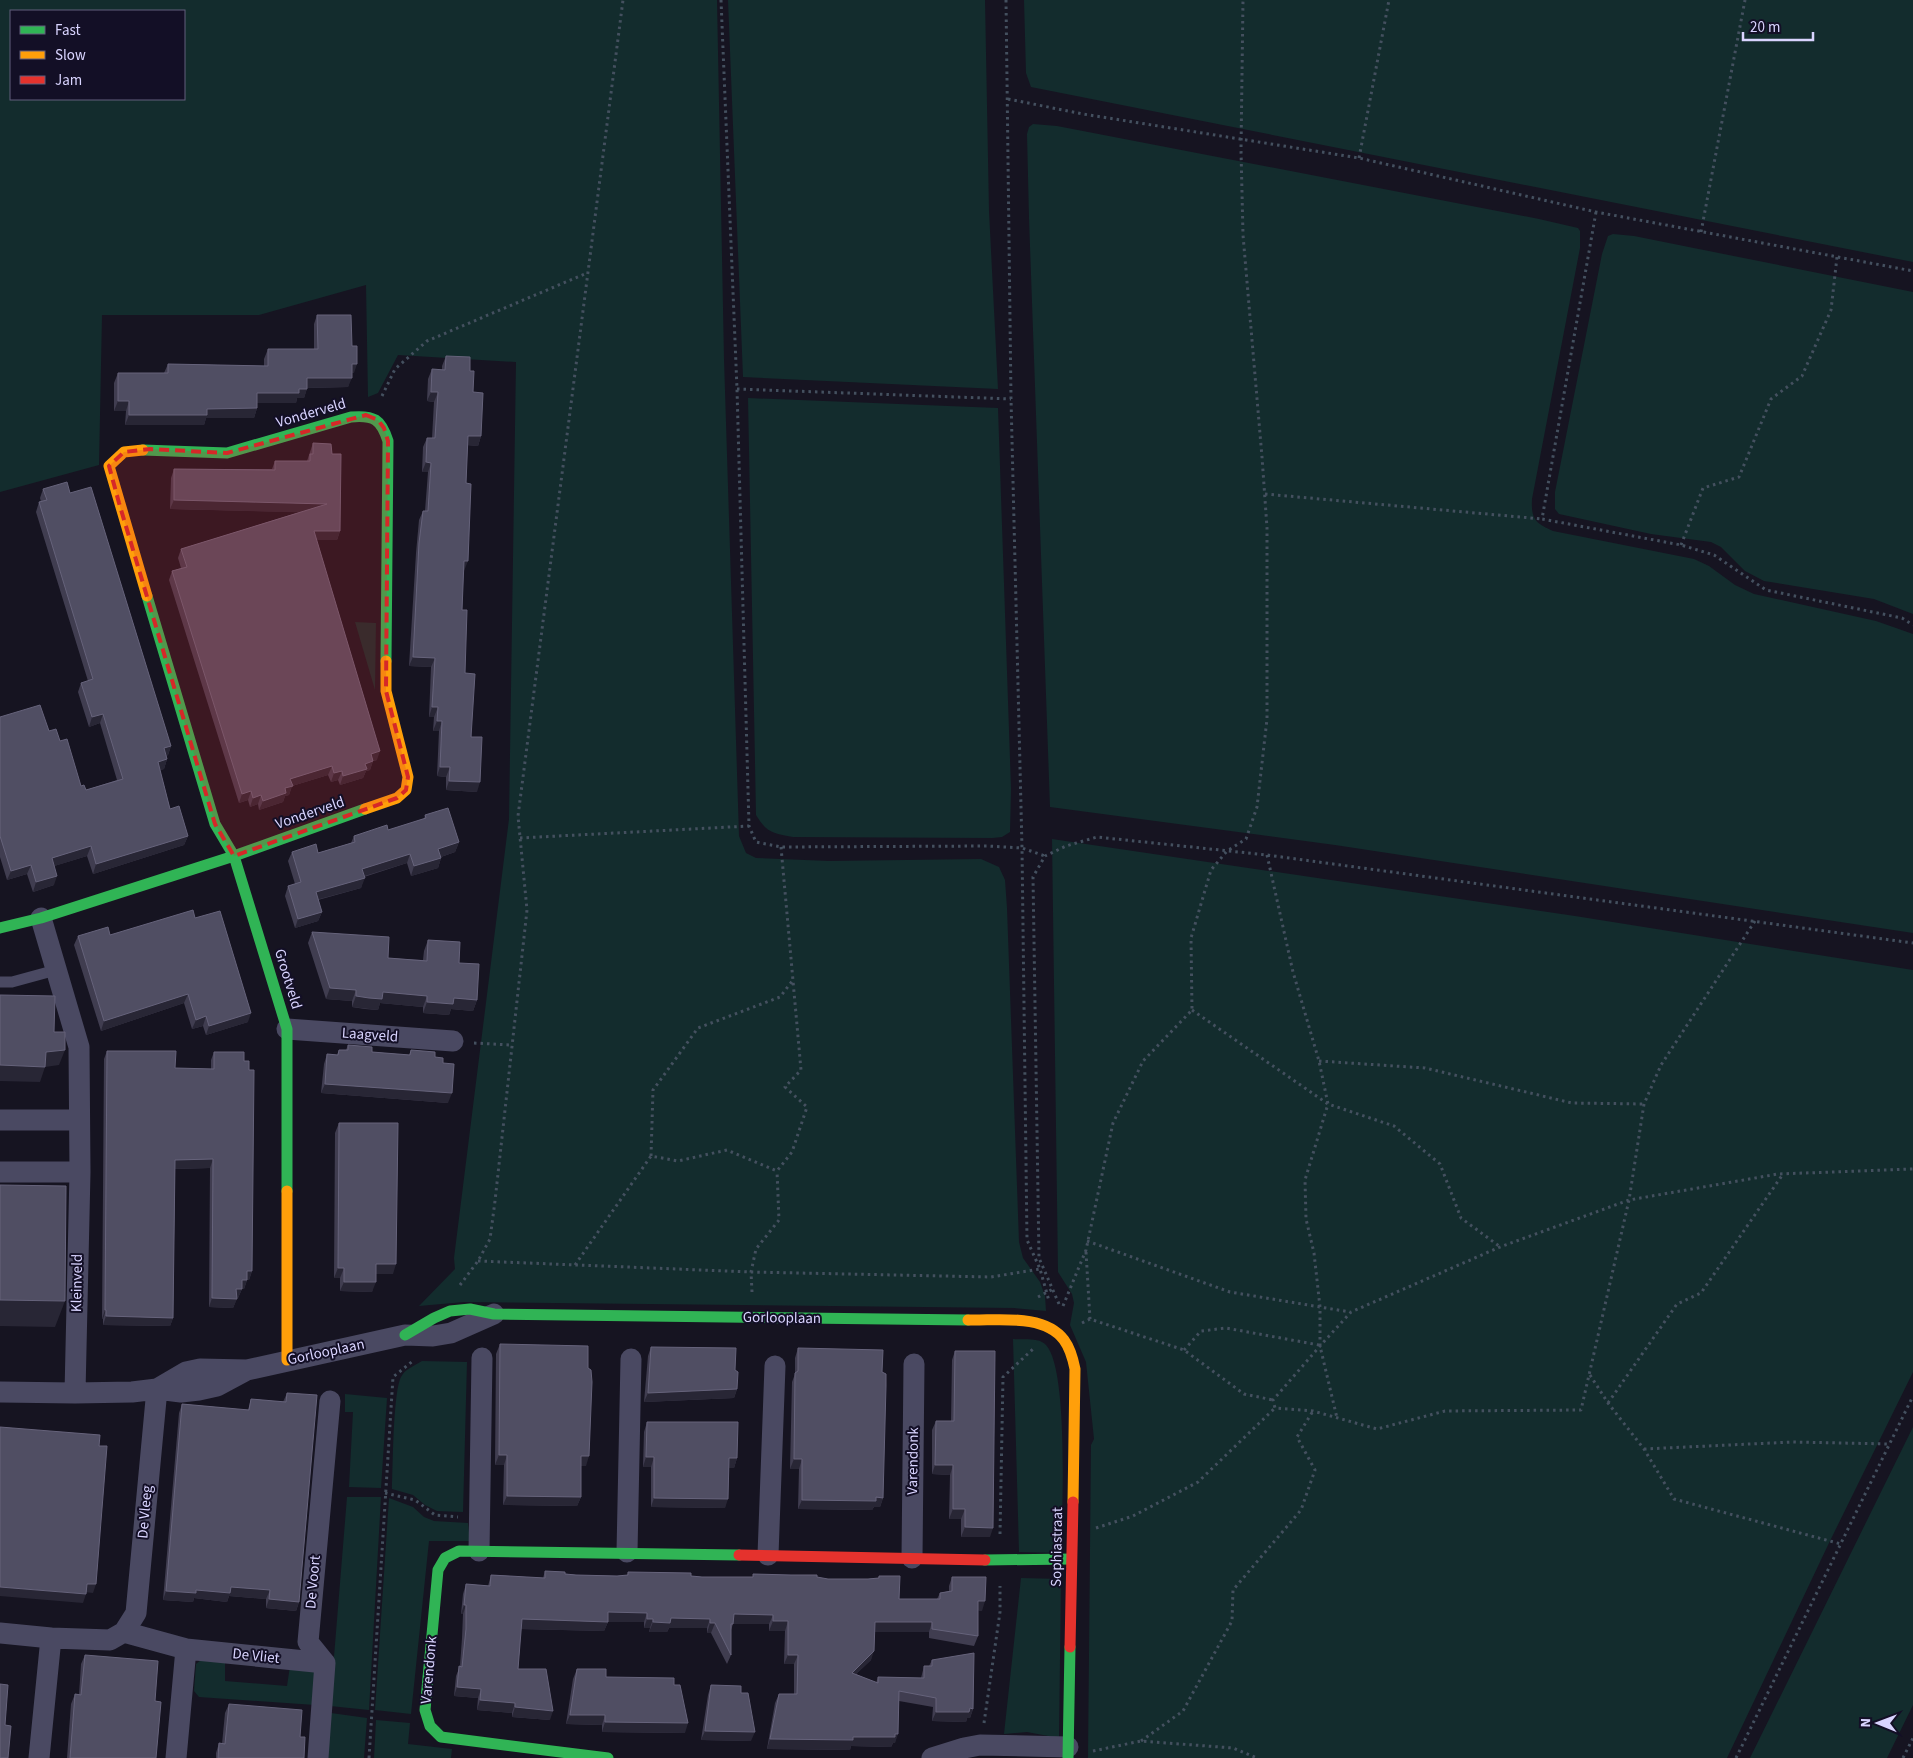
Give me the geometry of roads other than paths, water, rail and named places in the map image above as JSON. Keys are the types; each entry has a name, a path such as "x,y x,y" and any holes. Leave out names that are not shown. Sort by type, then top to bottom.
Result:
{"street":[{"name":"Vonderveld","path":"366,415 378,420 384,428 388,441 386,691 408,777 406,790 397,798 234,856 215,824 118,503 109,466 124,452 150,449 227,453 351,417 366,415"},
{"path":"0,928 41,918 234,856"},
{"name":"Grootveld","path":"234,856 287,1029 287,1360"},
{"name":"Kleinveld","path":"41,918 79,1047 80,1172 75,1393"},
{"name":"Laagveld","path":"287,1029 454,1041"},
{"path":"0,1120 79,1120"},
{"path":"0,1172 80,1172"},
{"name":"Gorlooplaan","path":"1,1391 75,1393 132,1392 157,1389 181,1392 199,1390 217,1386 247,1370 287,1360 405,1336 433,1336 451,1333 494,1314 1023,1321 1042,1323 1059,1334"},
{"name":"Sophiastraat","path":"1059,1334 1073,1357 1075,1369 1068,1754"},
{"path":"479,1551 482,1358"},
{"path":"627,1552 631,1359"},
{"name":"Varendonk","path":"912,1558 914,1364"},
{"path":"768,1554 775,1366"},
{"name":"De Vleeg","path":"124,1632 136,1613 157,1389"},
{"name":"De Voort","path":"325,1663 308,1642 330,1401"},
{"name":"Varendonk","path":"608,1758 440,1737 430,1726 425,1710 438,1570 445,1558 459,1551 479,1551 768,1554 999,1560 1071,1559"},
{"path":"0,1633 52,1638 110,1640 124,1632"},
{"name":"De Vliet","path":"124,1632 186,1650 325,1663"},
{"path":"39,1758 52,1638"},
{"path":"176,1758 186,1650"},
{"path":"318,1758 325,1663"},
{"path":"932,1758 980,1745 1068,1754"}],"lane":[{"path":"0,982 12,982 56,970"}]}
